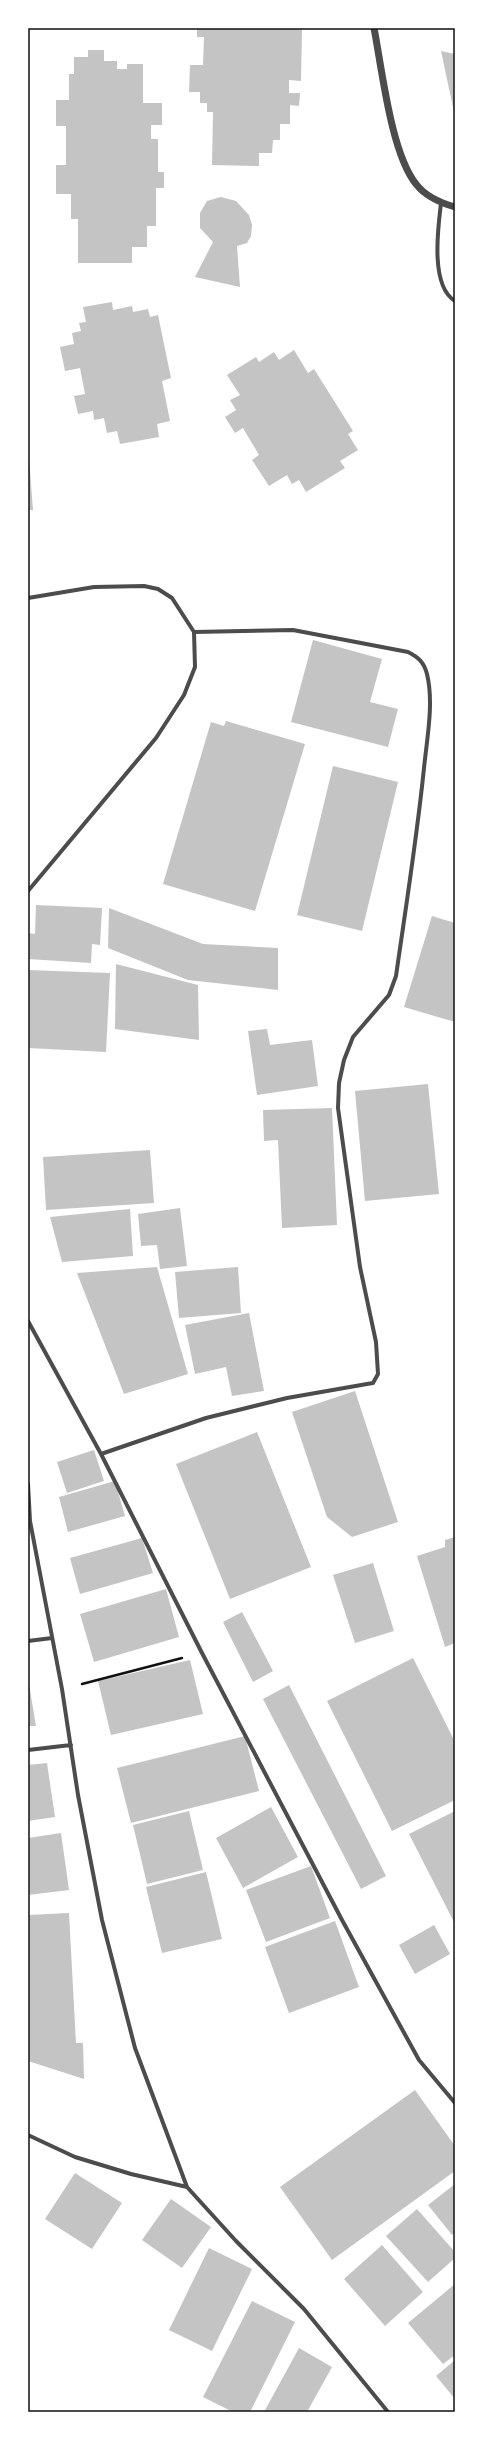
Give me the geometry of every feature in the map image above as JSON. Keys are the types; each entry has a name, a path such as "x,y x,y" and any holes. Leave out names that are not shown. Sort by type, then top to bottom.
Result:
{"street":[{"path":"374,28 398,151 416,184 441,203 455,206"},
{"path":"441,203 438,244 439,271 444,289 455,302"},
{"path":"28,598 94,587 144,586 158,589 172,598 194,632 196,667 184,695 156,738 28,891"},
{"path":"101,1454 206,1418 287,1398 373,1383 378,1374 376,1342 360,1267 338,1108 339,1083 344,1060 353,1037 389,995 396,976 417,833 427,732 429,688 423,664 418,657 408,652 293,630 194,632"},
{"path":"28,1321 101,1454 202,1653 342,1920 419,2060 455,2103"},
{"path":"28,1484 30,1521 62,1689 102,1920 135,2048 187,2187 236,2242 304,2309 388,2412"},
{"path":"28,1641 52,1638"},
{"path":"28,1750 71,1745"},
{"path":"28,2135 75,2158 130,2174 187,2187"}],"path":[{"path":"62,1689 202,1653"}],"building":[{"path":"197,28 302,28 301,81 289,80 289,93 300,93 299,106 290,105 290,124 280,124 280,140 273,140 272,153 259,153 259,166 212,165 213,112 207,112 207,103 200,103 200,92 189,92 190,65 203,65 204,37 197,37"},
{"path":"88,50 104,50 104,61 117,61 117,69 127,69 127,64 143,64 143,103 162,103 162,125 151,125 151,139 158,139 158,172 164,172 164,188 156,188 156,226 147,226 147,247 132,247 132,263 78,263 78,219 71,219 71,194 56,194 56,165 66,165 66,126 56,126 56,100 69,100 69,74 74,74 74,57 88,57"},
{"path":"441,51 455,54 455,112 454,112"},
{"path":"221,197 236,201 249,215 252,225 251,236 247,243 237,246 240,287 195,277 213,242 200,228 200,213 207,201"},
{"path":"112,302 113,310 132,306 133,312 148,309 150,317 158,315 171,378 162,381 170,421 157,424 159,437 120,444 117,431 107,433 104,418 94,420 93,411 78,414 74,396 85,394 80,368 65,371 60,347 74,344 72,333 81,331 79,323 86,322 83,307"},
{"path":"294,350 308,373 314,369 353,431 348,434 358,450 340,461 345,468 306,492 299,480 292,484 287,475 269,486 252,460 259,455 243,428 235,433 225,417 236,410 230,400 240,395 227,375 256,357 259,362 274,352 279,360"},
{"path":"28,445 33,510 28,510"},
{"path":"313,640 382,659 370,702 398,709 388,747 291,722"},
{"path":"226,721 305,744 255,911 163,884 211,722 224,726"},
{"path":"333,766 398,782 362,931 297,915"},
{"path":"36,905 102,908 100,945 92,944 91,963 28,959 28,933 35,934"},
{"path":"109,908 203,944 278,948 278,990 188,980 108,948"},
{"path":"432,916 455,923 455,1022 404,1007"},
{"path":"116,964 198,985 199,1040 115,1029"},
{"path":"28,970 110,973 106,1052 28,1048"},
{"path":"267,1029 270,1045 312,1040 318,1086 257,1095 248,1031"},
{"path":"428,1084 439,1194 365,1201 355,1091"},
{"path":"332,1108 337,1225 282,1228 278,1140 264,1141 263,1110"},
{"path":"150,1150 154,1203 46,1210 43,1157"},
{"path":"180,1208 187,1266 160,1269 157,1245 141,1246 138,1214"},
{"path":"130,1209 133,1256 62,1262 50,1217"},
{"path":"157,1267 188,1374 124,1394 77,1273"},
{"path":"238,1267 241,1313 179,1318 175,1272"},
{"path":"249,1313 264,1391 232,1396 226,1367 195,1374 185,1325"},
{"path":"355,1391 398,1522 352,1537 327,1517 292,1412"},
{"path":"257,1432 311,1567 230,1599 176,1464"},
{"path":"94,1450 104,1481 67,1493 57,1462"},
{"path":"115,1481 125,1516 68,1532 59,1497"},
{"path":"455,1537 455,1643 445,1647 417,1556 445,1547 445,1540"},
{"path":"142,1538 153,1573 80,1594 70,1558"},
{"path":"373,1563 394,1631 355,1643 333,1575"},
{"path":"166,1589 179,1637 94,1662 80,1614"},
{"path":"242,1612 273,1671 253,1682 223,1622"},
{"path":"413,1658 455,1742 455,1800 392,1831 327,1701"},
{"path":"190,1660 203,1714 111,1735 98,1681"},
{"path":"29,1684 36,1726 28,1726"},
{"path":"289,1685 386,1876 361,1889 263,1699"},
{"path":"245,1736 259,1791 131,1823 117,1768"},
{"path":"47,1763 55,1817 28,1821 28,1765"},
{"path":"271,1807 298,1857 243,1888 216,1838"},
{"path":"189,1811 203,1870 147,1884 133,1825"},
{"path":"455,1811 455,1924 409,1834"},
{"path":"61,1833 69,1890 28,1895 28,1838"},
{"path":"311,1866 330,1918 266,1942 246,1890"},
{"path":"206,1872 222,1939 162,1953 146,1887"},
{"path":"69,1913 76,2043 83,2043 84,2079 28,2061 28,1915"},
{"path":"335,1921 359,1987 289,2013 265,1947"},
{"path":"434,1925 450,1954 415,1974 399,1945"},
{"path":"415,2090 455,2146 455,2171 332,2260 280,2187"},
{"path":"75,2173 122,2203 92,2249 45,2219"},
{"path":"455,2184 455,2232 452,2235 428,2205"},
{"path":"171,2199 211,2227 182,2268 142,2240"},
{"path":"417,2209 455,2252 455,2258 428,2282 386,2236"},
{"path":"382,2245 423,2292 385,2326 344,2279"},
{"path":"209,2248 252,2269 212,2351 169,2330"},
{"path":"455,2284 455,2355 443,2364 408,2323"},
{"path":"252,2301 295,2322 250,2412 233,2412 203,2397"},
{"path":"299,2348 332,2367 307,2412 264,2412"},
{"path":"455,2360 455,2399 436,2376"}]}
